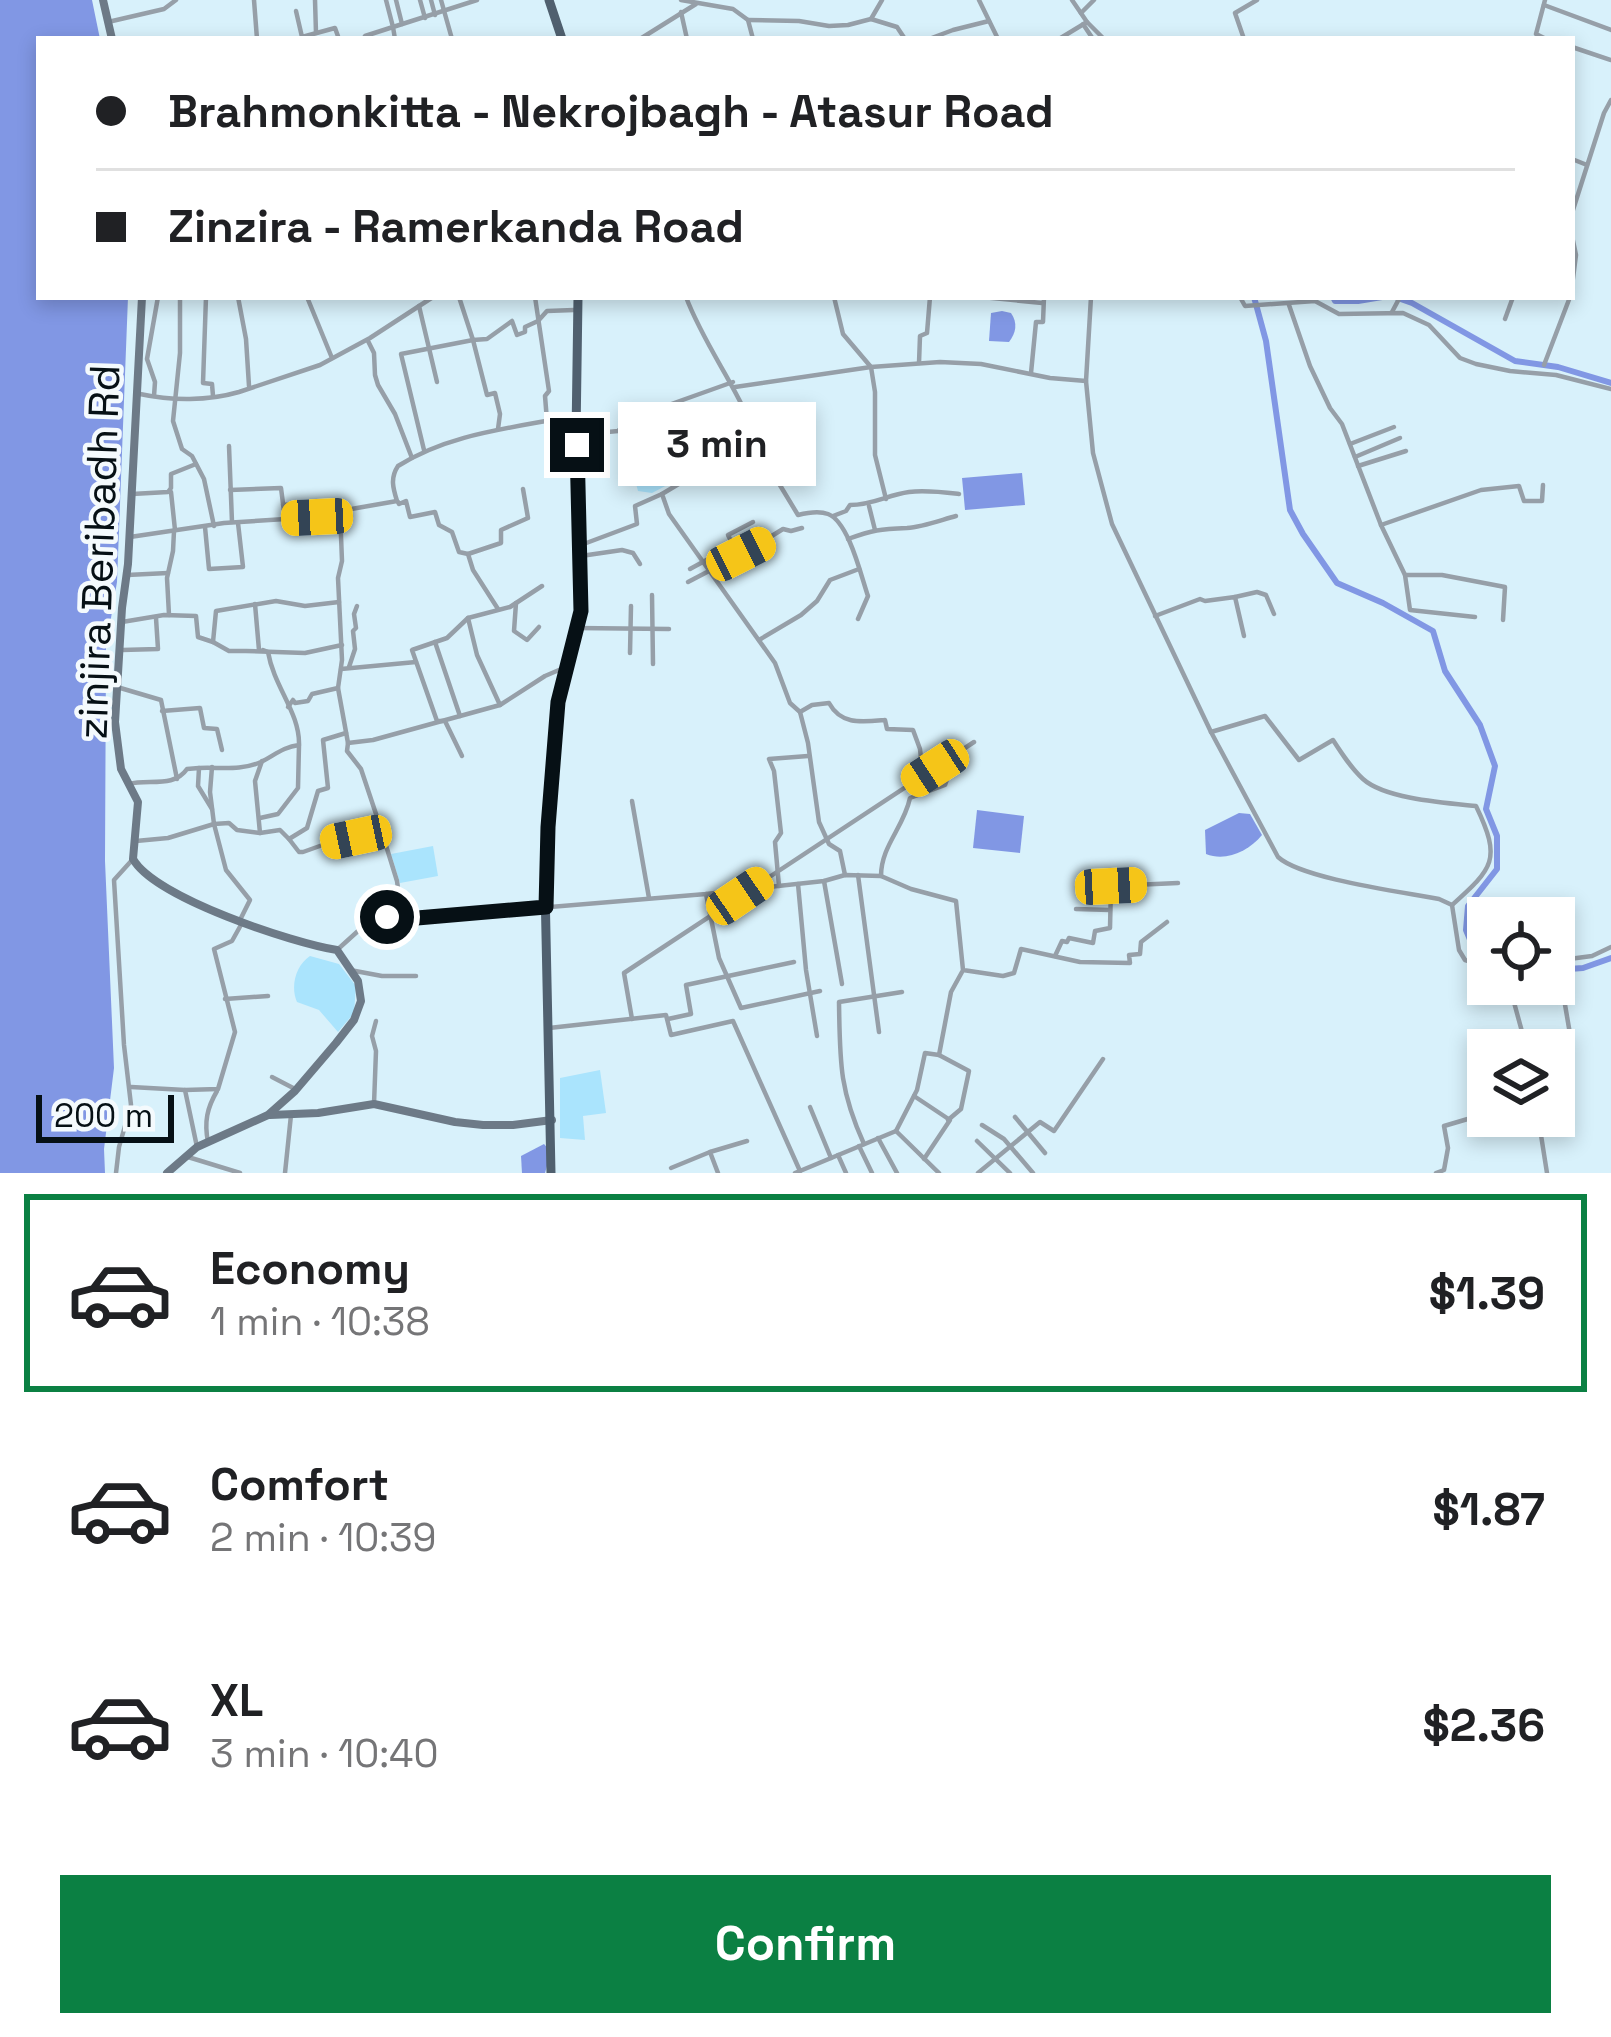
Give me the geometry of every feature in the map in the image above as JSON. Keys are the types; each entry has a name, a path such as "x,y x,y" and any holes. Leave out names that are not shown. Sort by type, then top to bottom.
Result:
{"main road":[{"path":"549,0 561,36"},
{"path":"551,1173 546,907 558,702 581,611 578,303"}],"street":[{"path":"103,0 111,36"},
{"path":"108,22 164,9 176,0"},
{"path":"254,0 257,36"},
{"path":"315,0 312,35 335,28 338,36"},
{"path":"386,0 394,36"},
{"path":"396,0 402,24"},
{"path":"420,0 425,18"},
{"path":"431,0 435,14"},
{"path":"441,0 451,36"},
{"path":"365,36 477,0"},
{"path":"681,0 733,9 748,20 829,26 871,20 896,27 903,36"},
{"path":"733,0 733,9"},
{"path":"871,20 882,0"},
{"path":"979,0 996,36"},
{"path":"1072,0 1092,36"},
{"path":"1081,13 1094,0"},
{"path":"1243,36 1235,13 1257,0"},
{"path":"1533,36 1544,2 1611,30"},
{"path":"647,36 696,4"},
{"path":"296,11 302,36"},
{"path":"681,12 686,36"},
{"path":"748,20 752,36"},
{"path":"936,36 989,21"},
{"path":"1064,36 1085,23"},
{"path":"1085,23 1100,36"},
{"path":"1575,48 1611,60"},
{"path":"1575,192 1611,100"},
{"path":"1575,160 1587,165"},
{"name":"zinjira Beribadh Rd","path":"133,859 138,802 121,769 116,736 142,300"},
{"path":"154,396 147,359 157,300"},
{"path":"180,300 173,421 179,445 196,464 210,499 214,526"},
{"path":"206,300 203,383 212,384 213,396"},
{"path":"239,300 249,388"},
{"path":"308,300 332,359"},
{"path":"135,392 176,400 227,395 332,359 428,300"},
{"path":"460,300 487,395 495,393 498,429"},
{"path":"535,300 549,391 545,396 547,422"},
{"path":"581,550 637,524 635,506 748,445 752,424 687,300"},
{"path":"835,300 843,334 871,367 875,455 886,499"},
{"path":"920,363 920,335 927,333 930,300"},
{"path":"1031,373 1043,300"},
{"path":"1091,300 1086,381 1097,475 1112,524 1211,731 1279,857 1288,867 1452,905"},
{"path":"1242,300 1245,306 1315,301 1340,314 1403,313 1429,325 1460,358 1476,364 1556,375 1611,389"},
{"path":"1392,311 1398,300"},
{"path":"1505,319 1512,300"},
{"path":"1544,365 1569,300"},
{"path":"1288,302 1310,366 1342,424 1405,575 1410,610 1475,617"},
{"path":"424,450 400,354 487,339 512,321 517,335 547,311 578,303"},
{"path":"419,305 437,382"},
{"path":"367,339 374,353 378,386 412,458"},
{"path":"577,435 618,431 628,422 734,384 871,367 963,362 1086,381"},
{"path":"668,406 692,476"},
{"path":"397,501 393,473 412,458 498,429 577,415"},
{"path":"752,424 758,422 772,472 798,515 832,516 848,539 868,596 858,619"},
{"path":"1350,444 1394,427"},
{"path":"1355,457 1400,438"},
{"path":"205,527 209,569 243,566 230,490 229,446"},
{"path":"741,451 748,468"},
{"path":"1358,466 1406,451"},
{"path":"169,615 168,573 175,530 171,473 196,464"},
{"path":"1381,525 1481,490 1519,486 1524,500 1542,501 1543,485"},
{"path":"230,490 281,488 285,519"},
{"path":"130,537 406,501 410,517 435,512 440,525 452,532 459,552 468,554 502,543 501,530 528,518 523,489"},
{"path":"132,494 171,490"},
{"path":"832,516 850,505 869,505 905,492 959,494"},
{"path":"662,494 669,514 775,663 790,703 800,712 819,822 829,844 839,850 845,875"},
{"path":"283,505 320,502 322,515"},
{"path":"869,505 875,530"},
{"path":"340,511 338,578 345,668"},
{"path":"848,539 956,516"},
{"path":"754,522 728,535 741,554 783,529 802,528"},
{"path":"690,569 733,545"},
{"path":"581,550 622,550 633,553 640,564"},
{"path":"468,554 498,610"},
{"path":"759,640 801,615 830,580 859,569"},
{"path":"688,582 709,571"},
{"path":"127,574 168,573"},
{"path":"1405,575 1442,574 1505,586 1503,620"},
{"path":"445,721 437,721 412,650 447,638 468,618 515,603 542,586"},
{"path":"1155,616 1200,598 1258,592 1266,595 1274,614"},
{"path":"652,596 653,664"},
{"path":"1235,597 1244,636"},
{"path":"213,642 216,611 276,601 305,606 339,602"},
{"path":"515,603 514,631 528,640 539,628"},
{"path":"255,604 261,650"},
{"path":"630,653 631,606"},
{"path":"357,607 355,649 338,688 347,751 361,769 397,881 402,918"},
{"path":"122,622 196,616 198,638 229,651 305,652 342,645"},
{"path":"122,650 158,649 156,617"},
{"path":"468,618 477,655 500,705"},
{"path":"576,628 669,629"},
{"path":"434,642 460,716"},
{"path":"260,818 278,814 298,788 296,719 268,652 261,650"},
{"path":"345,668 416,662"},
{"path":"348,743 500,705 566,667"},
{"path":"117,687 161,700 176,778"},
{"path":"288,707 293,700 308,701 311,694 338,688"},
{"path":"800,712 829,703 841,718 885,720 887,729 913,730 923,778 947,779 945,785 910,798 881,860 881,876"},
{"path":"163,711 200,708 204,728 217,729 222,750"},
{"path":"1211,731 1265,716 1299,760 1334,740 1365,782 1383,792 1476,806 1488,830 1492,853 1486,875 1452,905"},
{"path":"445,721 463,756"},
{"path":"289,839 307,828 318,791 328,788 323,740 346,733"},
{"path":"632,1019 624,973 974,742"},
{"path":"129,784 176,778 187,769 242,768 298,745"},
{"path":"779,886 776,842 781,833 770,759 810,755"},
{"path":"260,833 255,781 262,761"},
{"path":"208,1142 208,1106 235,1037 214,949 232,941 250,900 226,870 214,824 212,767"},
{"path":"199,768 199,786 212,809"},
{"path":"632,801 649,898"},
{"path":"133,841 229,824 260,833 280,830 303,852 380,831"},
{"path":"116,1173 130,1087 114,880 133,859 157,880 240,922 339,952 358,981 359,1010 297,1090 268,1115 197,1147 167,1173"},
{"path":"339,952 368,922 387,917 706,894 845,875 881,876 910,890 956,901 963,970 951,992 939,1055"},
{"path":"858,875 879,1032"},
{"path":"824,881 842,984"},
{"path":"1055,956 1062,941 1093,943 1095,931 1110,928 1111,886 1178,883"},
{"path":"798,884 817,1036"},
{"path":"706,894 719,958 741,1008 820,991"},
{"path":"1452,905 1460,950 1467,961"},
{"path":"1076,909 1110,910"},
{"path":"963,970 1003,976 1014,973 1021,949 1080,962 1130,963 1130,955 1140,954 1142,942 1167,922"},
{"path":"1575,958 1611,947"},
{"path":"667,1019 691,1013 686,985 794,962"},
{"path":"350,970 416,976"},
{"path":"872,1173 841,1072 839,1002 902,992"},
{"path":"225,998 268,996"},
{"path":"549,1028 666,1015 671,1035 733,1021 797,1172 896,1131 914,1096 925,1053 939,1055 969,1071 961,1109 948,1120 924,1159"},
{"path":"374,1104 372,1036 376,1021"},
{"path":"978,1173 1040,1122 1054,1131 1103,1059"},
{"path":"272,1077 297,1090"},
{"path":"130,1087 218,1089"},
{"path":"185,1090 197,1147"},
{"path":"914,1096 948,1120"},
{"path":"268,1115 374,1104 483,1125 552,1120"},
{"path":"810,1107 846,1173"},
{"path":"285,1173 291,1115"},
{"path":"1015,1117 1045,1153"},
{"path":"1436,1173 1444,1170 1448,1148 1444,1126 1467,1119"},
{"path":"982,1125 1012,1147 1033,1173"},
{"path":"896,1131 939,1173"},
{"path":"1541,1137 1546,1173"},
{"path":"878,1138 897,1173"},
{"path":"671,1168 747,1141"},
{"path":"977,1141 1010,1173"},
{"path":"710,1152 718,1173"},
{"path":"186,1156 240,1173"},
{"path":"818,1164 821,1173"}],"shaded area":[{"path":"667,409 690,473 652,493 638,491 622,431"},
{"path":"433,846 438,876 400,883 391,854"},
{"path":"310,956 339,964 356,986 354,1013 338,1032 319,1010 297,1002 296,976"},
{"path":"600,1070 606,1113 583,1116 585,1140 560,1138 560,1078"}],"water":[{"path":"0,0 92,0 99,36 36,36 36,300 128,300 117,582 106,648 105,861 114,1068 105,1173 0,1173"},
{"path":"1002,311 1013,317 1013,335 1009,342 989,341 991,313"},
{"path":"1022,473 1025,505 965,510 962,478"},
{"path":"977,810 1024,816 1020,853 973,848"},
{"path":"1239,813 1250,814 1262,835 1237,854 1206,854 1205,830"},
{"path":"544,1144 551,1152 545,1173 522,1173 521,1156"}],"waterway":[{"path":"1255,300 1266,341 1290,510 1337,583 1433,631 1445,671 1480,725 1495,766 1486,809 1497,836 1497,869 1475,897"},
{"path":"1334,300 1364,300"},
{"path":"1404,300 1515,361 1558,367 1611,383"},
{"path":"1467,918 1467,932"},
{"path":"1575,969 1611,958"}],"route":[{"path":"387,917 546,907 558,702 581,611 577,445"}]}
